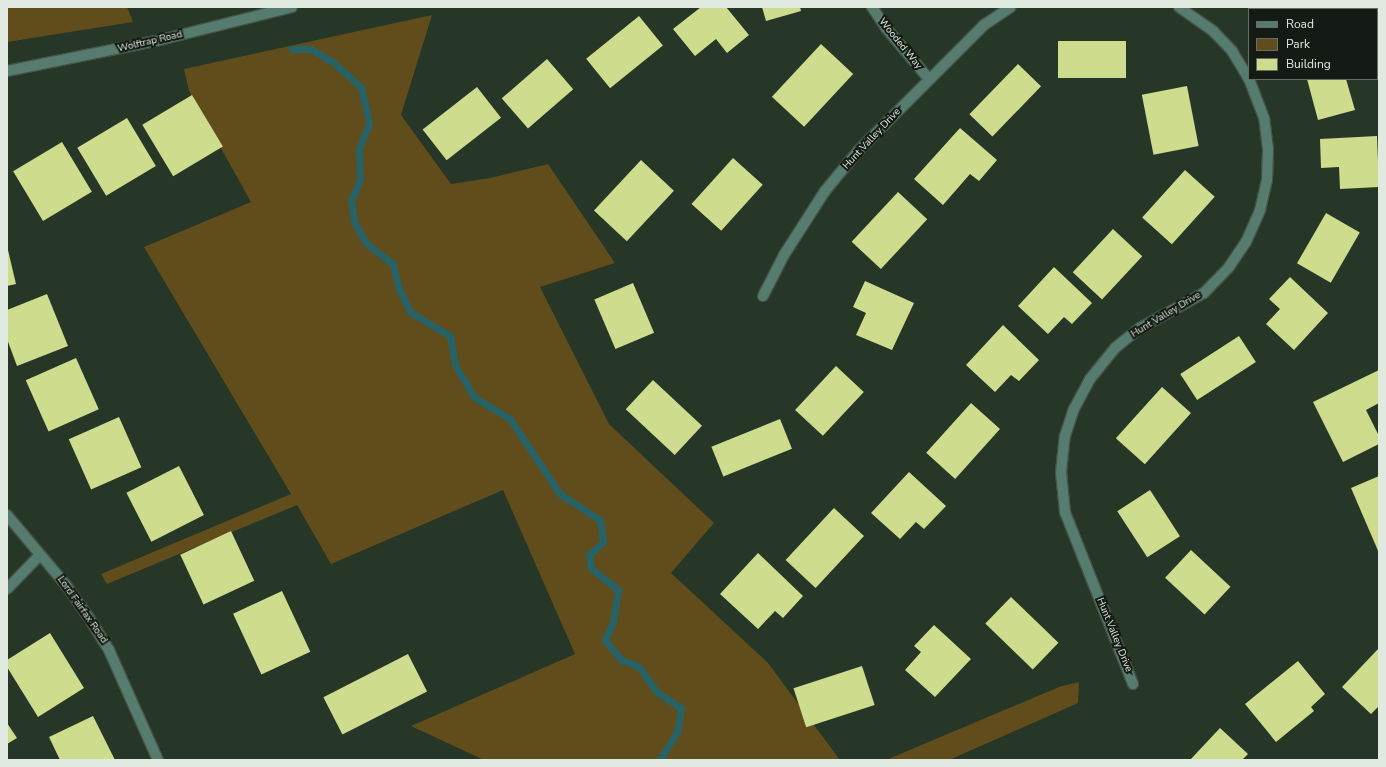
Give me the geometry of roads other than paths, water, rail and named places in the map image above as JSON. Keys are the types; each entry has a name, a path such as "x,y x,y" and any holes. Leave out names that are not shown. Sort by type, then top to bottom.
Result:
{"street":[{"name":"Wolftrap Road","path":"7,71 156,41 292,7"},
{"name":"Wooded Way","path":"872,7 886,28 929,79"},
{"name":"Hunt Valley Drive","path":"763,296 784,255 825,191 858,151 984,24 1011,7"},
{"name":"Hunt Valley Drive","path":"1179,7 1213,31 1232,52 1248,77"},
{"name":"Hunt Valley Drive","path":"1133,684 1065,512 1061,472 1065,436 1074,409 1090,379 1115,348 1140,328 1204,292 1229,267 1246,242 1260,210 1267,180 1268,149 1264,118 1249,80"},
{"name":"Lord Fairfax Road","path":"7,516 66,585 109,650 158,760"},
{"path":"7,589 40,555"}],"waterway":[{"path":"292,49 311,49 333,62 361,87 369,123 359,149 360,180 351,200 354,222 366,243 393,264 399,289 410,312 450,336 455,365 474,397 510,419 560,494 600,520 603,542 589,555 591,568 618,590 613,622 605,640 621,660 638,666 657,692 681,708 677,732 660,759 662,760"}]}
